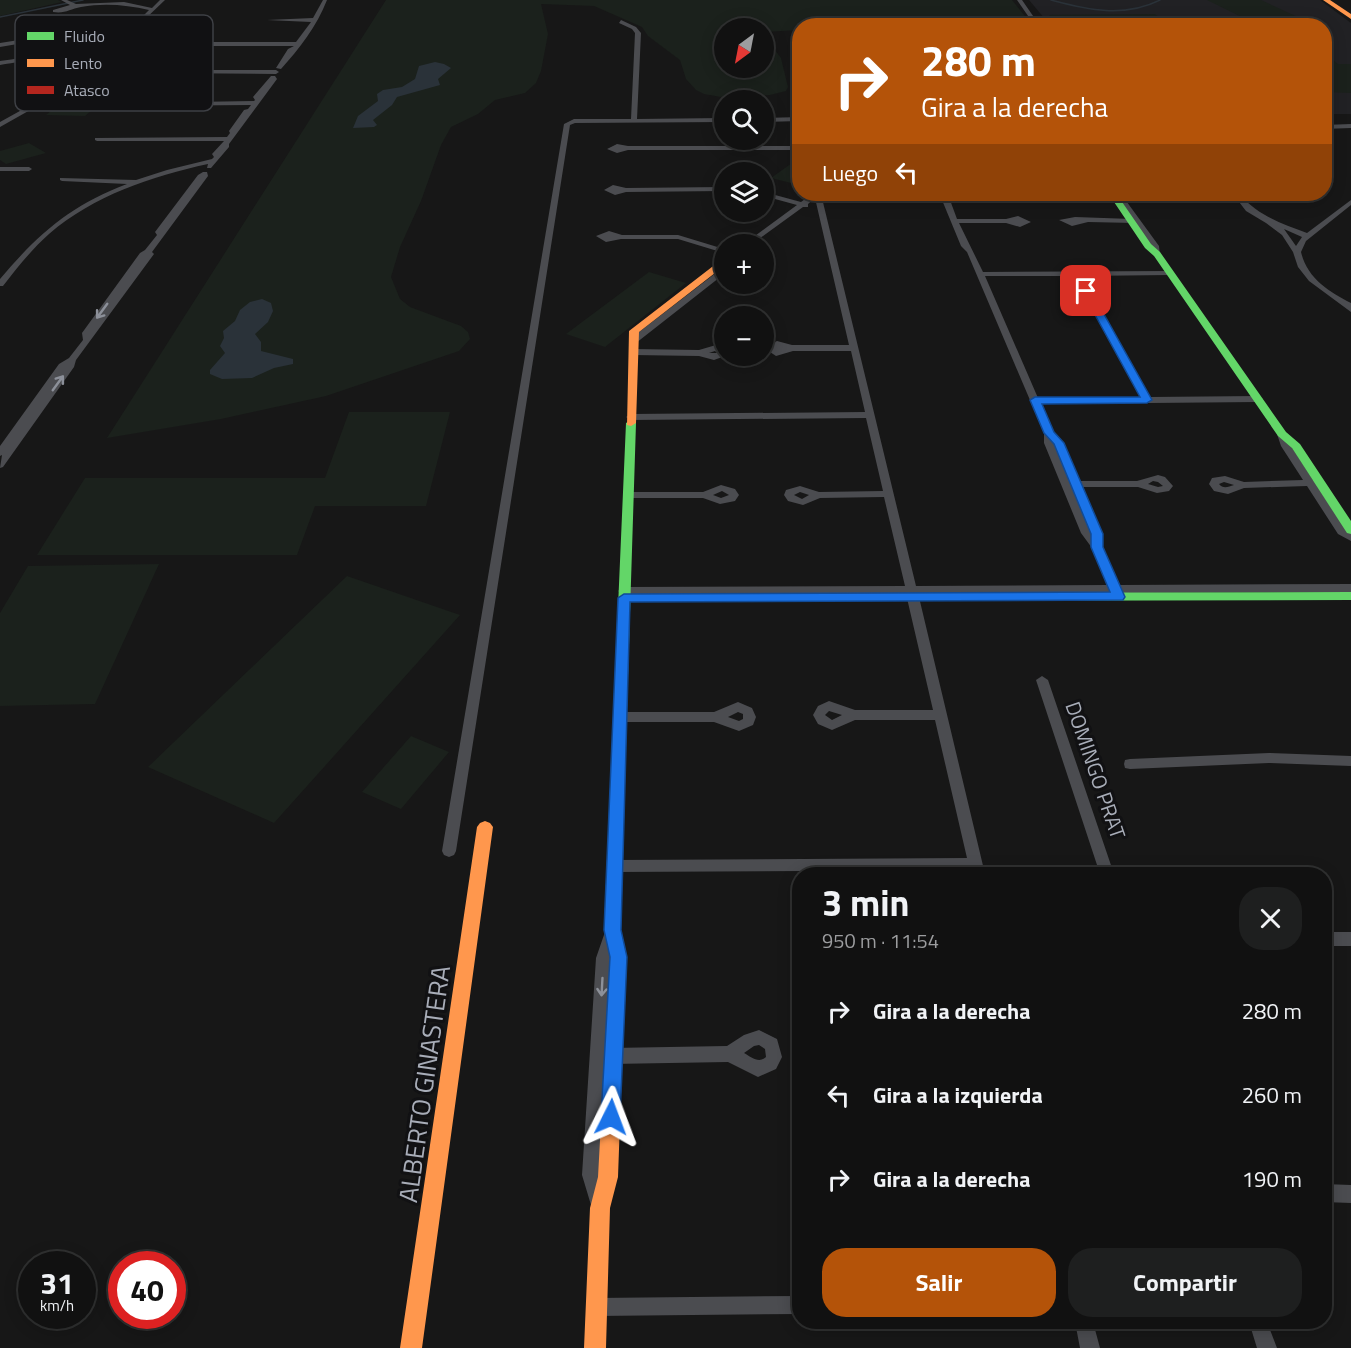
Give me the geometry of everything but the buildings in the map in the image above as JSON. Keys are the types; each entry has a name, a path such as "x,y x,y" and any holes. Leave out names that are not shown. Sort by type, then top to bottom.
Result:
{"street":[{"path":"63,0 74,6 124,3 154,10"},
{"path":"148,15 163,0"},
{"path":"0,453 70,367 72,360 143,255 148,252 160,235 159,232 188,196 200,176 227,146 256,101 274,79 290,50 314,20 325,0"},
{"path":"1019,0 1032,18"},
{"path":"1326,0 1351,17"},
{"path":"270,20 314,20"},
{"path":"621,22 634,28 638,33 634,120"},
{"path":"0,45 15,43"},
{"path":"213,44 295,46"},
{"path":"0,63 15,62"},
{"path":"213,72 276,73"},
{"path":"213,102 256,101"},
{"path":"0,125 26,111"},
{"path":"774,120 792,119"},
{"path":"449,851 567,124 574,121 714,120"},
{"path":"1332,127 1351,126"},
{"path":"97,139 230,139"},
{"path":"628,148 792,148"},
{"path":"0,284 30,249 60,223 89,205 137,182 215,159"},
{"path":"0,169 29,169"},
{"path":"62,179 137,182"},
{"path":"626,190 714,189"},
{"path":"774,197 805,205"},
{"path":"763,234 812,201"},
{"path":"821,201 910,594 976,867"},
{"path":"947,201 958,221 965,246 970,251 1049,433 1049,443 1071,484 1086,533 1097,547 1117,593"},
{"path":"1118,201 1134,221 1148,246 1157,254 1282,434 1296,446 1342,532 1351,538"},
{"path":"1242,201 1287,236 1308,277 1351,308"},
{"path":"1297,252 1304,239 1351,202"},
{"path":"771,234 805,205"},
{"path":"958,221 1006,221"},
{"path":"1084,221 1134,221"},
{"path":"1269,221 1304,239"},
{"path":"1287,236 1296,233"},
{"path":"1287,236 1304,239"},
{"path":"621,237 678,237 714,248"},
{"path":"595,1348 600,1208 591,1175 605,1056 603,958 612,930 634,331 714,270"},
{"path":"1076,273 1147,400"},
{"path":"980,274 1170,273"},
{"path":"633,346 714,279"},
{"path":"633,346 699,352"},
{"path":"792,348 853,348"},
{"path":"1035,400 1258,399"},
{"path":"631,417 869,415"},
{"path":"0,465 31,416"},
{"path":"1243,484 1315,483"},
{"path":"1315,483 1351,530"},
{"path":"1071,484 1139,484"},
{"path":"818,495 888,494"},
{"path":"628,495 704,495"},
{"path":"624,595 1117,593 1351,588"},
{"path":"1117,593 1351,596"},
{"name":"DOMINGO PRAT","path":"1042,680 1105,867"},
{"path":"854,716 939,715"},
{"path":"620,717 715,717"},
{"path":"1130,764 1269,758 1351,761"},
{"name":"ALBERTO GINASTERA","path":"411,1348 485,826"},
{"path":"615,866 792,867"},
{"path":"1332,939 1351,939"},
{"path":"605,1056 729,1054"},
{"path":"1332,1193 1351,1194"},
{"path":"596,1307 792,1305"},
{"path":"1086,1329 1090,1348"},
{"path":"1260,1329 1266,1348"}],"shaded area":[{"path":"0,0 58,0 62,2 0,16"},
{"path":"386,0 1012,0 1027,18 792,18 792,30 774,31 774,18 714,18 714,78 774,78 774,49 781,58 788,87 786,91 774,94 774,90 714,90 714,96 696,90 686,79 680,60 648,36 642,27 594,6 541,4 548,34 541,71 536,83 525,93 495,100 478,114 451,127 441,145 421,201 400,247 391,277 400,299 410,307 461,326 468,332 470,339 459,351 326,396 221,419 107,438"},
{"path":"1029,0 1320,0 1351,23 1351,114 1332,114 1332,18 1044,18"},
{"path":"1207,0 1261,0 1300,18 1244,18"},
{"path":"1155,14 1159,18 1052,18 1049,15"},
{"path":"1332,60 1338,64 1351,64 1351,93 1332,92"},
{"path":"435,62 451,68 438,79 440,85 397,97 392,105 373,120 377,125 374,127 353,128 358,116 378,101 377,94 383,90 402,87 415,79 419,66"},
{"path":"51,111 91,111 85,116 46,115"},
{"path":"29,143 46,153 6,164 0,160 0,151"},
{"path":"792,163 792,183 774,179 774,176"},
{"path":"649,272 686,283 605,347 566,334"},
{"path":"262,299 271,303 273,311 268,322 255,334 261,342 261,351 293,359 293,364 274,368 252,378 222,379 210,374 210,370 225,353 220,346 224,338 223,331 235,321 240,310 250,302"},
{"path":"349,412 450,412 426,506 315,506 297,555 37,555 85,478 325,478"},
{"path":"159,564 95,704 0,706 0,613 28,566"},
{"path":"347,576 460,615 274,823 148,767"},
{"path":"411,736 449,752 401,809 362,792"}],"waterway":[{"path":"0,17 83,0"},
{"path":"1051,0 1079,7 1119,11 1146,6 1160,0"}],"traffic: fast":[{"path":"1117,201 1282,434 1296,446 1351,530"},
{"path":"614,937 612,930 631,423"},
{"path":"915,597 1351,596"}],"traffic: slow":[{"path":"1326,0 1351,17"},
{"path":"631,423 634,331 714,270"},
{"path":"411,1348 485,827"},
{"path":"595,1348 600,1208 608,1177 618,957 614,937"}],"traffic: jam":[{"path":"624,598 915,597"}],"route":[{"path":"611,1117 618,957 612,930 624,598 1118,597 1097,547 1097,534 1059,443 1049,433 1035,400 1147,400 1086,291"}]}
